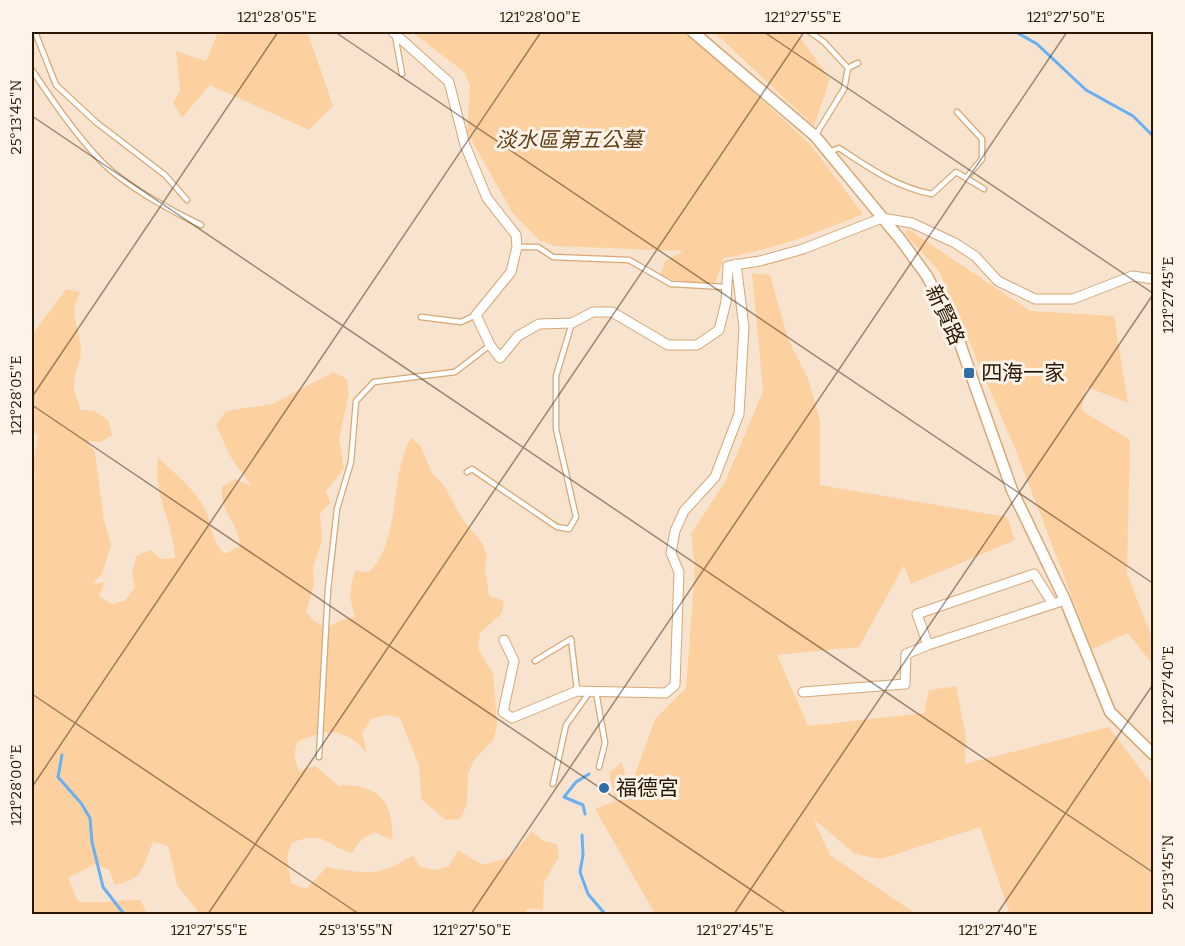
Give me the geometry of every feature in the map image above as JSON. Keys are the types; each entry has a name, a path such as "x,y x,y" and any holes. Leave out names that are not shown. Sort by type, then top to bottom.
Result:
{"street":[{"path":"394,32 448,82 465,145 487,198 516,235 517,247 511,272 476,315 490,345 500,358 518,336 539,324 572,323 593,312 612,312 668,345 697,345 719,330 726,303 728,266 760,261 803,249 882,218 912,223 956,243 975,256 998,281 1035,299 1073,299 1132,276 1154,279"},
{"name":"新賢路","path":"693,32 815,136 927,276 958,338 1012,490 1065,600 1110,712 1154,755"},
{"path":"504,640 514,661 503,712 512,718 577,691 666,693 675,685 679,572 671,553 675,531 684,511 715,477 739,414 744,327 736,264"},
{"path":"928,645 916,614 1034,574 1053,604"},
{"path":"803,692 905,684 906,654 1065,600"}],"lane":[{"path":"35,32 56,84 97,123 165,175 188,200"},
{"path":"394,32 402,74"},
{"path":"810,32 824,42 848,68"},
{"path":"848,68 858,63"},
{"path":"815,136 844,89 848,68"},
{"path":"32,70 60,111 102,163 165,208 201,225"},
{"path":"957,112 982,139 982,159 966,178"},
{"path":"829,152 839,148 882,176 910,189 932,194 956,172 984,189"},
{"path":"517,247 538,247 553,257 629,260 671,284 727,287"},
{"path":"420,317 461,322 476,315"},
{"path":"467,472 472,470 557,527 569,529 576,517 556,429 556,376 572,323"},
{"path":"320,757 328,589 337,509 351,462 356,401 374,382 455,372 490,345"},
{"path":"535,661 571,639 577,691"},
{"path":"593,692 605,743 599,767"},
{"path":"553,784 566,725 593,692"}],"green space":[{"path":"218,32 304,32 309,36 333,106 309,130 210,85 182,118 173,103 180,91 176,51 206,61"},
{"name":"淡水區第五公墓","path":"412,32 687,32 810,144 863,214 795,240 724,258 715,283 703,287 660,276 665,261 683,251 555,246 539,240 512,212 467,132 470,85 464,72"},
{"path":"714,32 796,32 830,79 814,126"},
{"path":"908,229 1030,311 1114,316 1128,403 1087,387 1081,410 1130,440 1127,574 1153,639 1153,665 1128,633 1092,649 1016,451 939,271 907,236 905,231"},
{"path":"752,273 770,275 788,339 809,381 820,421 820,485 1007,517 1015,540 911,584 904,565 859,647 777,655 808,726 924,713 929,690 956,686 966,738 965,764 1109,727 1153,786 1153,914 1010,914 980,827 881,859 855,854 813,818 830,855 916,914 655,914 595,809 615,801 609,773 622,762 629,791 655,719 686,688 695,568 691,534 725,482 763,391"},
{"path":"66,289 80,292 75,308 81,351 74,379 76,396 81,410 94,411 108,420 112,435 101,442 87,441 95,452 104,520 111,545 102,574 92,584 105,582 99,596 112,604 124,601 135,588 132,574 136,556 150,550 161,559 175,558 171,532 158,485 158,458 200,500 207,513 216,542 225,554 240,546 236,530 226,512 222,487 235,479 251,486 230,456 216,425 226,411 273,404 333,372 347,379 349,393 339,439 344,468 326,491 330,503 320,513 322,540 313,568 314,585 306,612 315,622 328,627 341,620 355,617 350,594 355,571 369,572 379,558 391,526 399,472 411,437 421,447 432,473 443,484 463,520 483,544 487,557 485,569 489,596 504,601 502,613 480,633 478,649 493,674 497,723 494,739 474,760 468,774 467,804 460,819 446,820 421,799 419,766 400,718 386,715 371,719 362,733 367,753 350,738 335,732 318,734 297,742 294,756 299,771 315,766 339,786 364,788 381,798 390,815 392,840 374,832 360,841 352,853 318,838 303,839 292,843 287,856 291,883 306,889 327,867 369,872 390,868 413,856 420,867 436,870 449,866 458,850 483,865 510,857 532,831 543,841 557,844 559,857 544,882 543,910 529,908 523,914 200,914 177,885 168,846 153,842 141,871 125,882 115,885 109,870 95,864 68,878 78,901 94,903 140,900 148,914 32,914 32,474 36,477 33,465 38,436 32,429 32,335"}],"waterway":[{"path":"1016,32 1037,44 1086,90 1133,116 1154,137"},
{"path":"62,755 58,777 81,803 90,818 92,842 103,887 124,914"},
{"path":"585,814 583,805 564,797 576,782 589,774"},
{"path":"582,835 583,855 580,872 588,894 605,914"}],"place":[{"name":"四海一家","path":"969,373"},
{"name":"福德宮","path":"604,788"}]}
